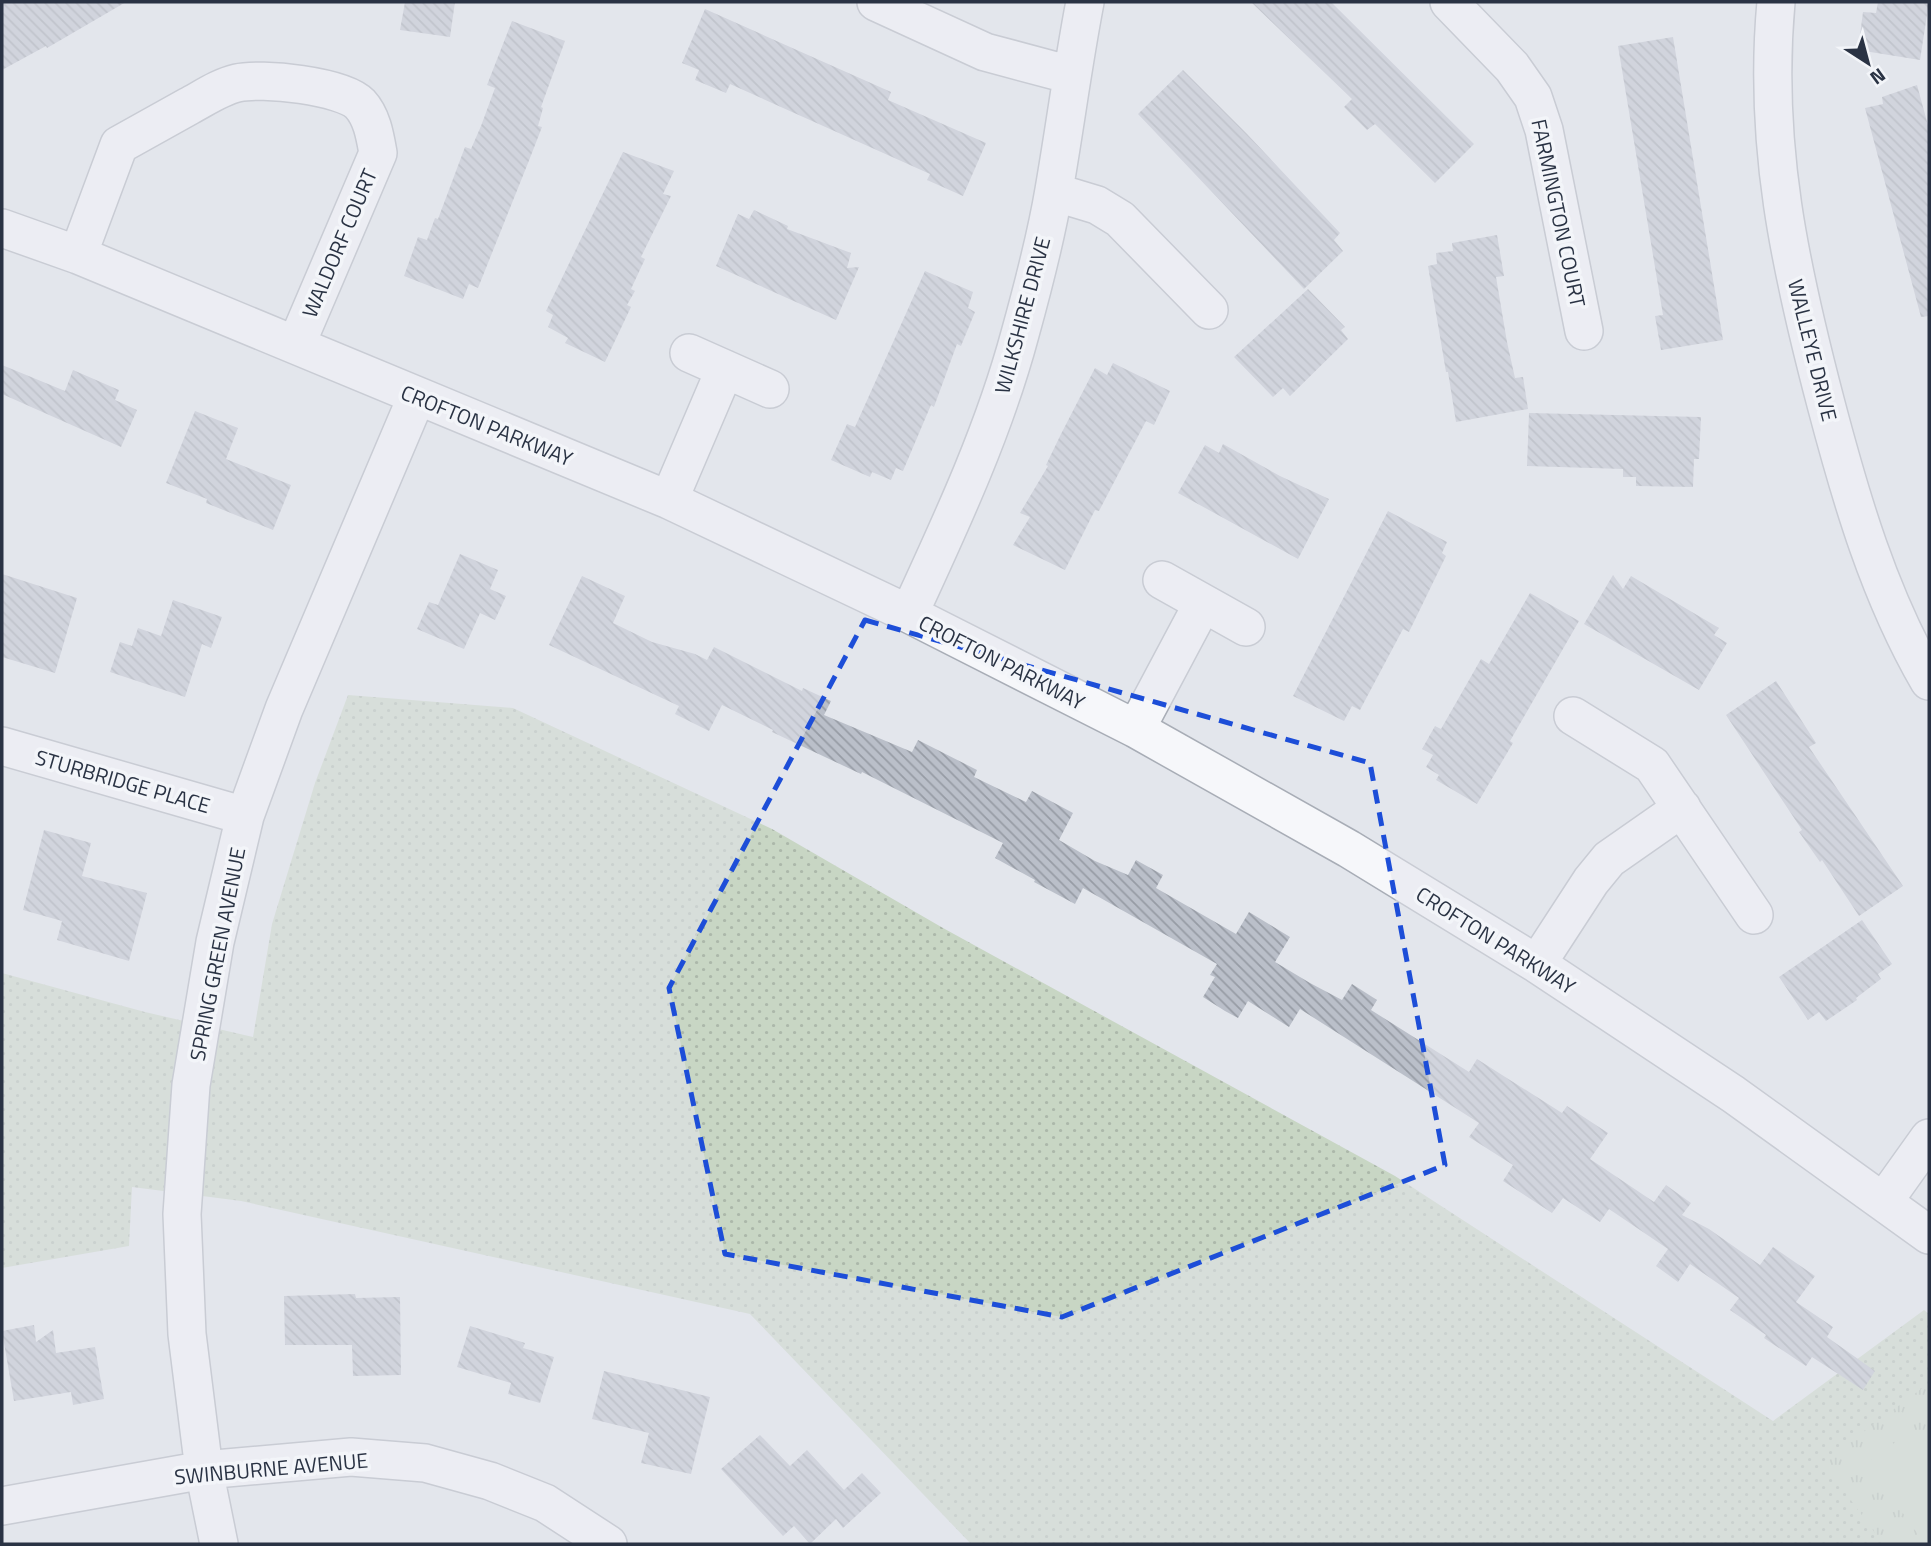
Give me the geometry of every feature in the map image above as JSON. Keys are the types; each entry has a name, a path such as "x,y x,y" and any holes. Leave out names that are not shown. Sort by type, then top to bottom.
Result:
{"street":[{"path":"876,2 985,52 1071,75"},
{"name":"WILKSHIRE DRIVE","path":"909,614 956,511 991,422 1020,335 1054,192 1085,2"},
{"name":"FARMINGTON COURT","path":"1448,2 1512,67 1533,97 1544,130 1584,331"},
{"name":"WALLEYE DRIVE","path":"1776,2 1772,47 1773,129 1783,215 1802,313 1851,499 1907,643 1929,681"},
{"name":"WALDORF COURT","path":"78,256 119,145 235,83 261,79 345,93 360,103 368,116 378,153 296,345"},
{"path":"1054,192 1097,205 1120,219 1209,310"},
{"name":"CROFTON PARKWAY","path":"2,228 296,345 668,500 909,614 1136,729 1349,849 1537,964 1733,1094 1929,1235"},
{"path":"689,353 770,389"},
{"path":"668,500 725,369"},
{"name":"SPRING GREEN AVENUE","path":"219,1544 204,1470 187,1334 182,1214 191,1085 215,942 245,816 284,709 417,396"},
{"path":"1162,580 1246,627"},
{"path":"1136,729 1203,603"},
{"path":"1573,716 1652,765 1754,915"},
{"name":"STURBRIDGE PLACE","path":"2,746 245,816"},
{"path":"1537,964 1591,881 1609,859 1682,808"},
{"path":"1884,1201 1929,1138"},
{"name":"SWINBURNE AVENUE","path":"2,1506 204,1470 351,1457 425,1463 490,1481 545,1503 608,1544"}],"highlighted area":[{"path":"865,620 1370,763 1445,1165 1062,1317 725,1254 669,988"}],"green space":[{"path":"348,695 513,708 772,829 943,928 1395,1176 1773,1421 1924,1310 1929,1314 1929,1544 971,1544 750,1314 241,1201 132,1187 129,1246 2,1268 2,973 145,1012 253,1037 272,924 315,783"},
{"path":"1929,1383 1929,1544 1883,1544 1823,1462"},
{"path":"1912,1430 1929,1454 1929,1544 1925,1544 1867,1463"}],"building":[{"path":"2,2 126,2 47,48 46,46 2,70"},
{"path":"405,2 455,2 450,37 400,30"},
{"path":"1251,2 1331,2 1474,144 1435,183 1375,124 1367,130 1344,107 1352,99"},
{"path":"1878,2 1929,2 1920,60 1858,50 1863,12 1876,13"},
{"path":"705,9 891,92 888,100 986,143 963,196 927,180 930,174 730,84 726,93 695,80 699,70 682,63"},
{"path":"512,21 565,41 541,107 543,108 538,126 542,127 530,158 478,288 469,284 463,299 404,276 418,237 427,240 435,218 438,219 465,147 471,149 481,126 495,88 487,85"},
{"path":"1673,37 1723,340 1661,350 1655,316 1663,315 1618,46"},
{"path":"1183,70 1340,233 1334,240 1343,251 1304,289 1138,114"},
{"path":"1917,85 1929,129 1929,316 1921,317 1865,108 1883,104 1882,97"},
{"path":"623,152 674,171 663,194 671,196 641,257 645,259 631,289 635,291 627,305 631,307 605,362 565,343 568,338 548,327 553,315 546,311"},
{"path":"754,210 788,226 787,229 851,253 847,268 859,267 836,320 716,266 738,214 749,219"},
{"path":"1497,235 1504,276 1496,277 1507,342 1515,378 1523,377 1528,409 1456,422 1428,266 1437,264 1436,253 1453,251 1452,243"},
{"path":"925,271 973,292 968,308 975,312 961,346 957,344 934,407 931,405 903,471 896,468 891,480 872,472 870,477 831,460 847,424 855,427"},
{"path":"1308,289 1345,327 1341,330 1348,339 1290,396 1283,388 1273,397 1234,357"},
{"path":"1113,363 1170,391 1154,425 1146,421 1099,511 1095,510 1065,570 1013,545 1030,517 1020,513 1048,466 1046,465 1095,368 1107,375"},
{"path":"2,365 65,391 73,370 119,390 115,400 137,410 121,447 2,394"},
{"path":"195,411 238,428 226,459 291,485 273,530 206,503 207,499 166,483"},
{"path":"1529,413 1701,417 1699,459 1694,459 1693,487 1636,486 1636,477 1623,477 1623,469 1527,466"},
{"path":"1223,444 1280,476 1329,499 1298,559 1178,493 1205,445 1219,453"},
{"path":"1388,511 1447,542 1442,553 1446,556 1409,632 1403,629 1360,710 1352,706 1344,721 1293,696"},
{"path":"460,554 498,570 490,589 506,596 495,620 480,613 464,649 417,629 429,602 438,605"},
{"path":"2,574 77,598 55,673 2,657"},
{"path":"1613,575 1623,589 1631,576 1719,628 1714,635 1727,643 1699,690 1584,624"},
{"path":"582,576 625,596 613,623 652,642 707,660 714,647 802,691 803,688 831,701 824,715 912,752 918,740 977,770 974,777 1026,802 1032,791 1073,813 1059,840 1095,861 1128,875 1136,860 1163,875 1156,888 1236,934 1249,912 1290,937 1275,962 1342,1000 1352,984 1377,1000 1371,1010 1469,1072 1477,1059 1562,1113 1567,1106 1608,1133 1590,1159 1654,1202 1666,1185 1691,1203 1682,1215 1709,1229 1760,1265 1773,1247 1815,1276 1796,1302 1833,1327 1827,1337 1875,1371 1863,1390 1812,1357 1806,1366 1764,1338 1766,1335 1730,1310 1739,1298 1690,1264 1678,1282 1656,1266 1668,1249 1609,1209 1600,1222 1563,1198 1552,1213 1503,1181 1513,1165 1469,1137 1479,1123 1300,1009 1289,1027 1248,1001 1238,1018 1225,1011 1203,997 1215,977 1210,975 1217,964 1083,888 1075,904 1034,882 1035,880 995,858 1003,843 862,772 861,774 772,732 773,730 722,705 709,731 675,714 679,706 549,645"},
{"path":"1530,593 1579,621 1477,804 1436,780 1439,775 1426,767 1433,755 1422,749 1435,726 1441,729 1481,659 1489,664"},
{"path":"173,600 222,617 211,648 202,644 185,697 110,672 120,642 132,646 138,628 161,636"},
{"path":"1776,681 1816,743 1809,747 1903,886 1859,916 1822,860 1820,862 1799,832 1802,830 1726,715"},
{"path":"44,830 91,843 82,876 147,893 129,961 57,940 62,921 23,910"},
{"path":"1862,920 1892,964 1878,974 1881,979 1856,998 1857,1000 1826,1021 1819,1012 1808,1020 1779,977"},
{"path":"355,1294 356,1298 400,1297 401,1375 353,1376 352,1345 285,1345 284,1296"},
{"path":"34,1325 36,1342 53,1330 56,1353 95,1347 104,1399 73,1405 71,1392 14,1401 2,1331"},
{"path":"470,1326 525,1343 523,1348 554,1357 540,1403 508,1394 511,1383 457,1367"},
{"path":"604,1371 710,1397 691,1474 641,1463 649,1433 592,1419"},
{"path":"760,1435 790,1466 807,1450 844,1490 862,1473 881,1493 843,1528 836,1519 810,1544 794,1526 783,1536 721,1469"}]}
